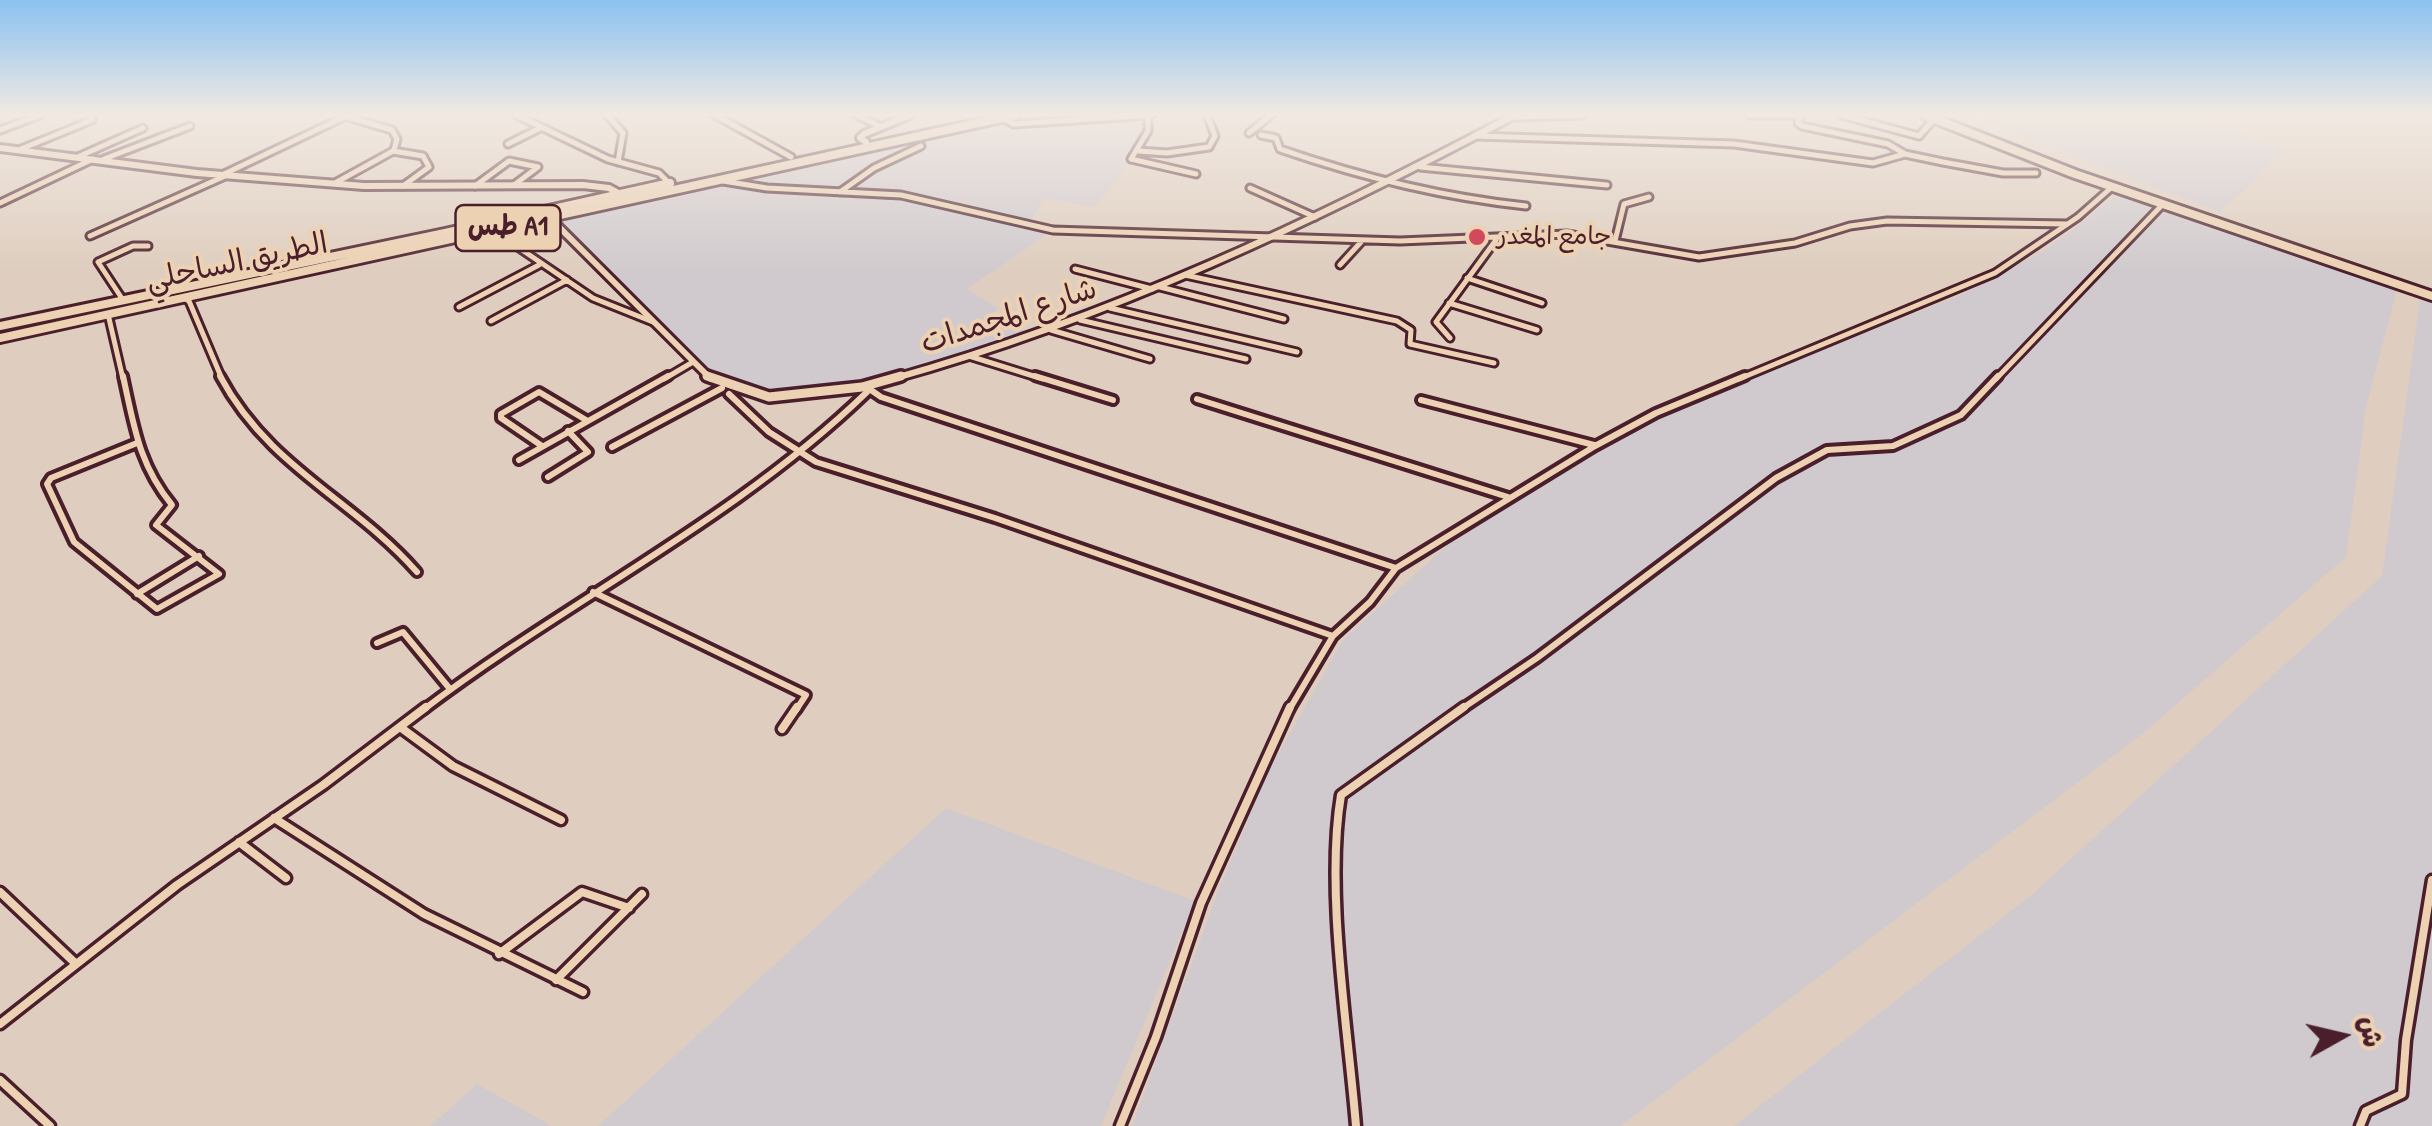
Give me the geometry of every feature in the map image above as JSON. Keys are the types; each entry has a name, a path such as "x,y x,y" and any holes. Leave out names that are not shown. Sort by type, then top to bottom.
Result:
{"highway":[{"name":"الطريق الساحلي","path":"0,326 746,168"},
{"name":"الطريق الساحلي","path":"0,338 494,231 764,168"},
{"path":"2062,168 2345,264"},
{"path":"2071,168 2432,294"},
{"name":"الطريق الساحلي","path":"444,233 483,233"}],"main road":[{"path":"168,168 334,184 593,186 620,194"},
{"name":"شارع المجمدات","path":"726,391 817,396 868,389 1051,330 1185,276 1419,168"},
{"path":"550,218 726,391"}],"street":[{"path":"0,202 74,168"},
{"path":"90,236 238,168"},
{"path":"334,184 363,168"},
{"path":"402,187 425,168"},
{"path":"474,187 501,168"},
{"path":"513,186 537,168"},
{"path":"641,168 659,172 669,184"},
{"path":"840,192 875,168"},
{"path":"1168,168 1196,174"},
{"path":"1337,168 1387,184 1459,200 1526,206"},
{"path":"1425,168 1606,186"},
{"path":"1976,168 2036,173"},
{"path":"716,179 772,190 926,199 1031,228 1362,241 1497,240 1556,234 1699,258 1795,243 1850,226 1886,221 2068,224"},
{"path":"1120,1126 1214,872 1296,695 1334,636 1370,602 1396,568 1656,412 1987,277 2068,224 2112,187"},
{"path":"1250,188 1315,216"},
{"path":"1615,241 1624,204 1648,197"},
{"path":"1356,1126 1338,920 1336,824 1341,795 1537,658 1776,478 1827,450 1893,446 1961,415 2162,204"},
{"path":"494,231 540,264 630,317 654,322"},
{"path":"1450,338 1436,322 1497,240"},
{"path":"1340,265 1362,241"},
{"path":"123,300 98,262 133,246 148,246"},
{"path":"458,307 540,264"},
{"path":"1075,269 1284,318"},
{"path":"1185,276 1397,321 1411,330 1410,344 1494,363"},
{"path":"1467,278 1542,303"},
{"path":"491,321 567,280"},
{"path":"183,298 189,301 214,370 262,438 302,477 379,532 416,572"},
{"path":"1449,303 1537,330"},
{"path":"1110,308 1298,352"},
{"path":"108,314 137,443 148,474 172,505 156,525 219,574 157,609 74,542 46,482 137,443"},
{"path":"1080,320 1246,359"},
{"path":"1051,330 1150,359"},
{"path":"968,355 1113,400"},
{"path":"519,460 694,362"},
{"path":"0,1024 74,962 450,689 741,495 868,389 1396,568"},
{"path":"612,446 726,391 747,414 796,452 828,466 995,518 1334,636"},
{"path":"542,446 500,418 501,414 538,392 586,420"},
{"path":"1198,399 1509,497"},
{"path":"1421,400 1595,446"},
{"path":"548,477 588,452 568,431"},
{"path":"137,594 199,556"},
{"path":"592,592 806,695 782,730"},
{"path":"377,643 402,632 450,689"},
{"path":"400,726 453,766 561,820"},
{"path":"274,818 317,850 498,955 583,992"},
{"path":"239,842 286,878"},
{"path":"2360,1126 2366,1111 2402,1094 2406,1040 2432,880"},
{"path":"0,892 74,962"},
{"path":"498,955 582,892 628,908"},
{"path":"556,980 642,894"},
{"path":"0,1080 50,1126"}],"shaded area":[{"path":"778,168 1126,168 1095,207 1044,198 1027,227 1055,229 967,289 999,309 986,318 1034,333 851,392 792,397 729,394 550,218"},
{"path":"2105,168 2267,168 2220,212"},
{"path":"2118,195 2397,290 2366,407 2346,557 2142,734 1620,1126 1132,1126 1218,891 1269,770 1343,640 1452,541 1657,414 1959,296 2047,249"},
{"path":"2420,299 2432,303 2432,1126 1734,1126 2029,897 2382,576"},
{"path":"946,808 1195,901 1101,1126 598,1126"},
{"path":"477,1084 552,1126 430,1126"}],"place":[{"name":"جامع المغدر","path":"1477,237"}]}
